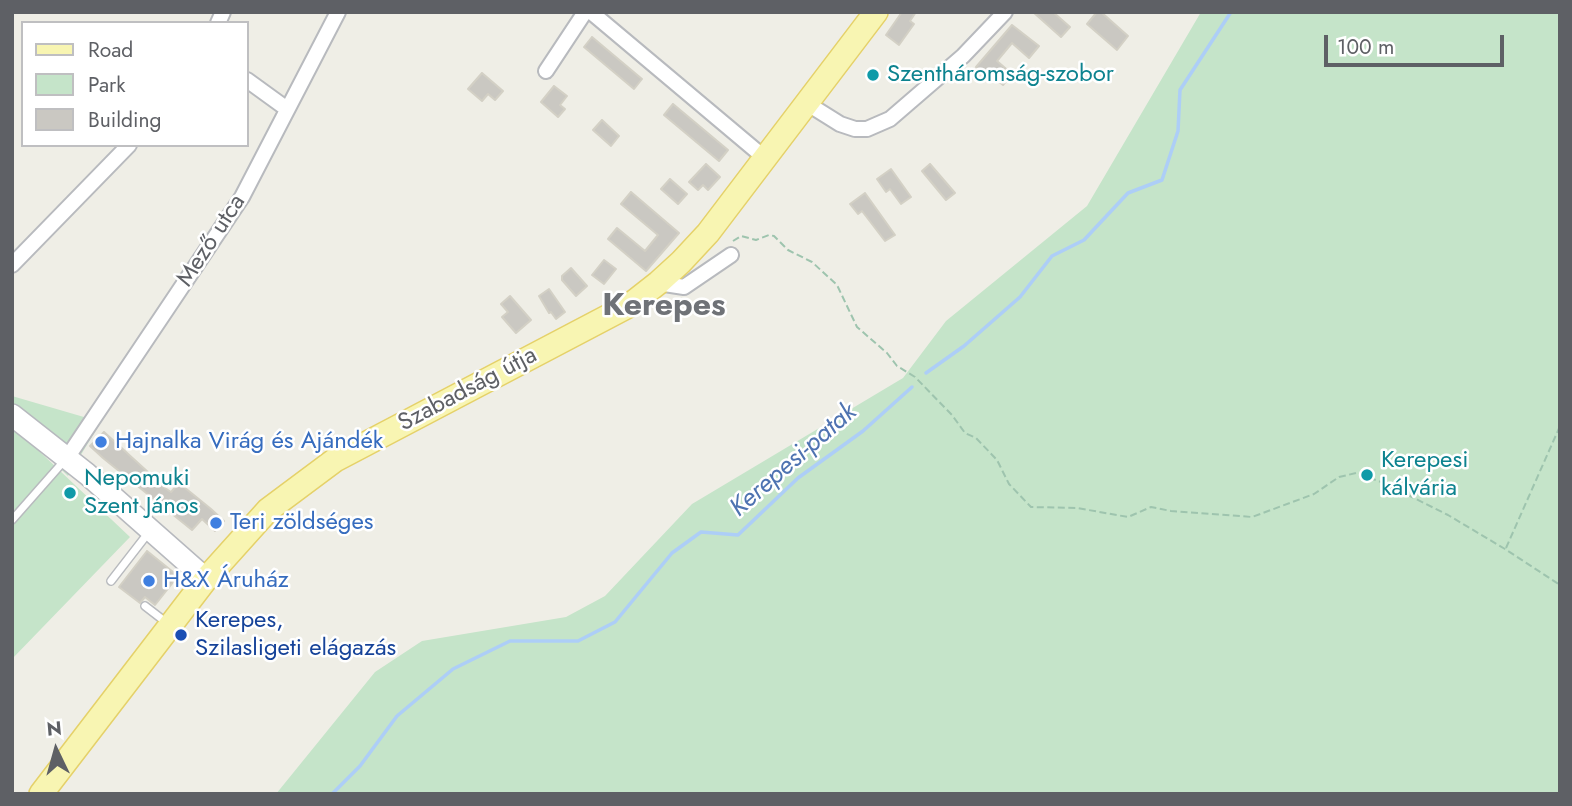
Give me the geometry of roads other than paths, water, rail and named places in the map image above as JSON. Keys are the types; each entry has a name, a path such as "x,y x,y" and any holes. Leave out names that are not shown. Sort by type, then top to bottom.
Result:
{"main road":[{"name":"Szabadság útja","path":"41,794 206,579 268,510 335,460 629,305 659,283 708,233 876,12"}],"street":[{"name":"Mező utca","path":"67,458 242,197 338,12"},
{"path":"546,71 585,12"},
{"path":"591,12 766,159"},
{"path":"808,104 840,124 855,129 867,129 890,119 963,56 1005,12"},
{"path":"248,81 287,109"},
{"path":"12,265 127,147"},
{"path":"659,283 684,287 730,255"},
{"path":"12,415 67,458 206,579"}],"lane":[{"path":"12,520 67,458"},
{"path":"111,581 150,530"},
{"path":"145,606 170,626"}],"waterway":[{"name":"Kerepesi-patak","path":"926,373 964,346 1020,297 1052,256 1084,240 1128,193 1162,180 1178,131 1180,90 1231,12"},
{"name":"Kerepesi-patak","path":"332,794 360,766 397,716 453,669 510,641 578,641 615,622 672,553 701,532 738,535 798,478 863,431 912,387"}],"place":[{"name":"Szentháromság-szobor","path":"873,75"},
{"name":"Hajnalka Virág és Ajándék","path":"101,442"},
{"name":"Kerepesi kálvária","path":"1367,475"},
{"name":"Nepomuki Szent János","path":"70,493"},
{"name":"Teri zöldséges","path":"216,523"},
{"name":"H&X Áruház","path":"149,581"},
{"name":"Kerepes, Szilasligeti elágazás","path":"181,635"}],"district":[{"name":"Kerepes","path":"664,307"}]}
